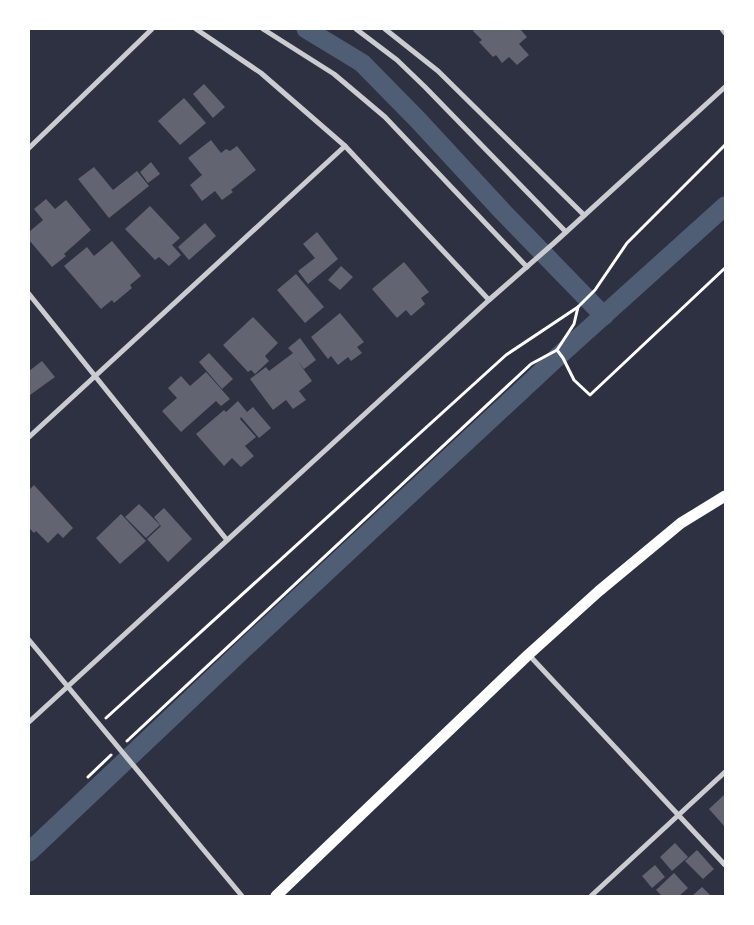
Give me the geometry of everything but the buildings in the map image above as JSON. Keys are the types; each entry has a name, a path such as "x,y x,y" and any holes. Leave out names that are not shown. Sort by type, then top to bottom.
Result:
{"main road":[{"path":"276,896 528,655 599,591 681,523 725,496"}],"street":[{"path":"29,148 152,29"},
{"path":"196,29 262,73 345,146 489,300"},
{"path":"263,29 334,74 385,117 527,267"},
{"path":"356,29 397,60 424,86 566,232"},
{"path":"385,29 438,71 584,215"},
{"path":"722,29 725,33"},
{"path":"29,722 489,300 554,244 725,87"},
{"path":"29,437 345,146"},
{"path":"29,294 227,540"},
{"path":"29,640 242,896"},
{"path":"528,655 725,865"},
{"path":"591,896 725,772"}],"path":[{"path":"98,724 506,355 578,307 596,290 627,243 725,145"},
{"path":"557,350 574,380 590,395 725,268"},
{"path":"124,743 531,364 557,350 574,324 578,307"},
{"path":"88,777 108,757"}],"waterway":[{"path":"306,29 362,63 604,316"},
{"path":"29,852 552,362 725,206"}]}
